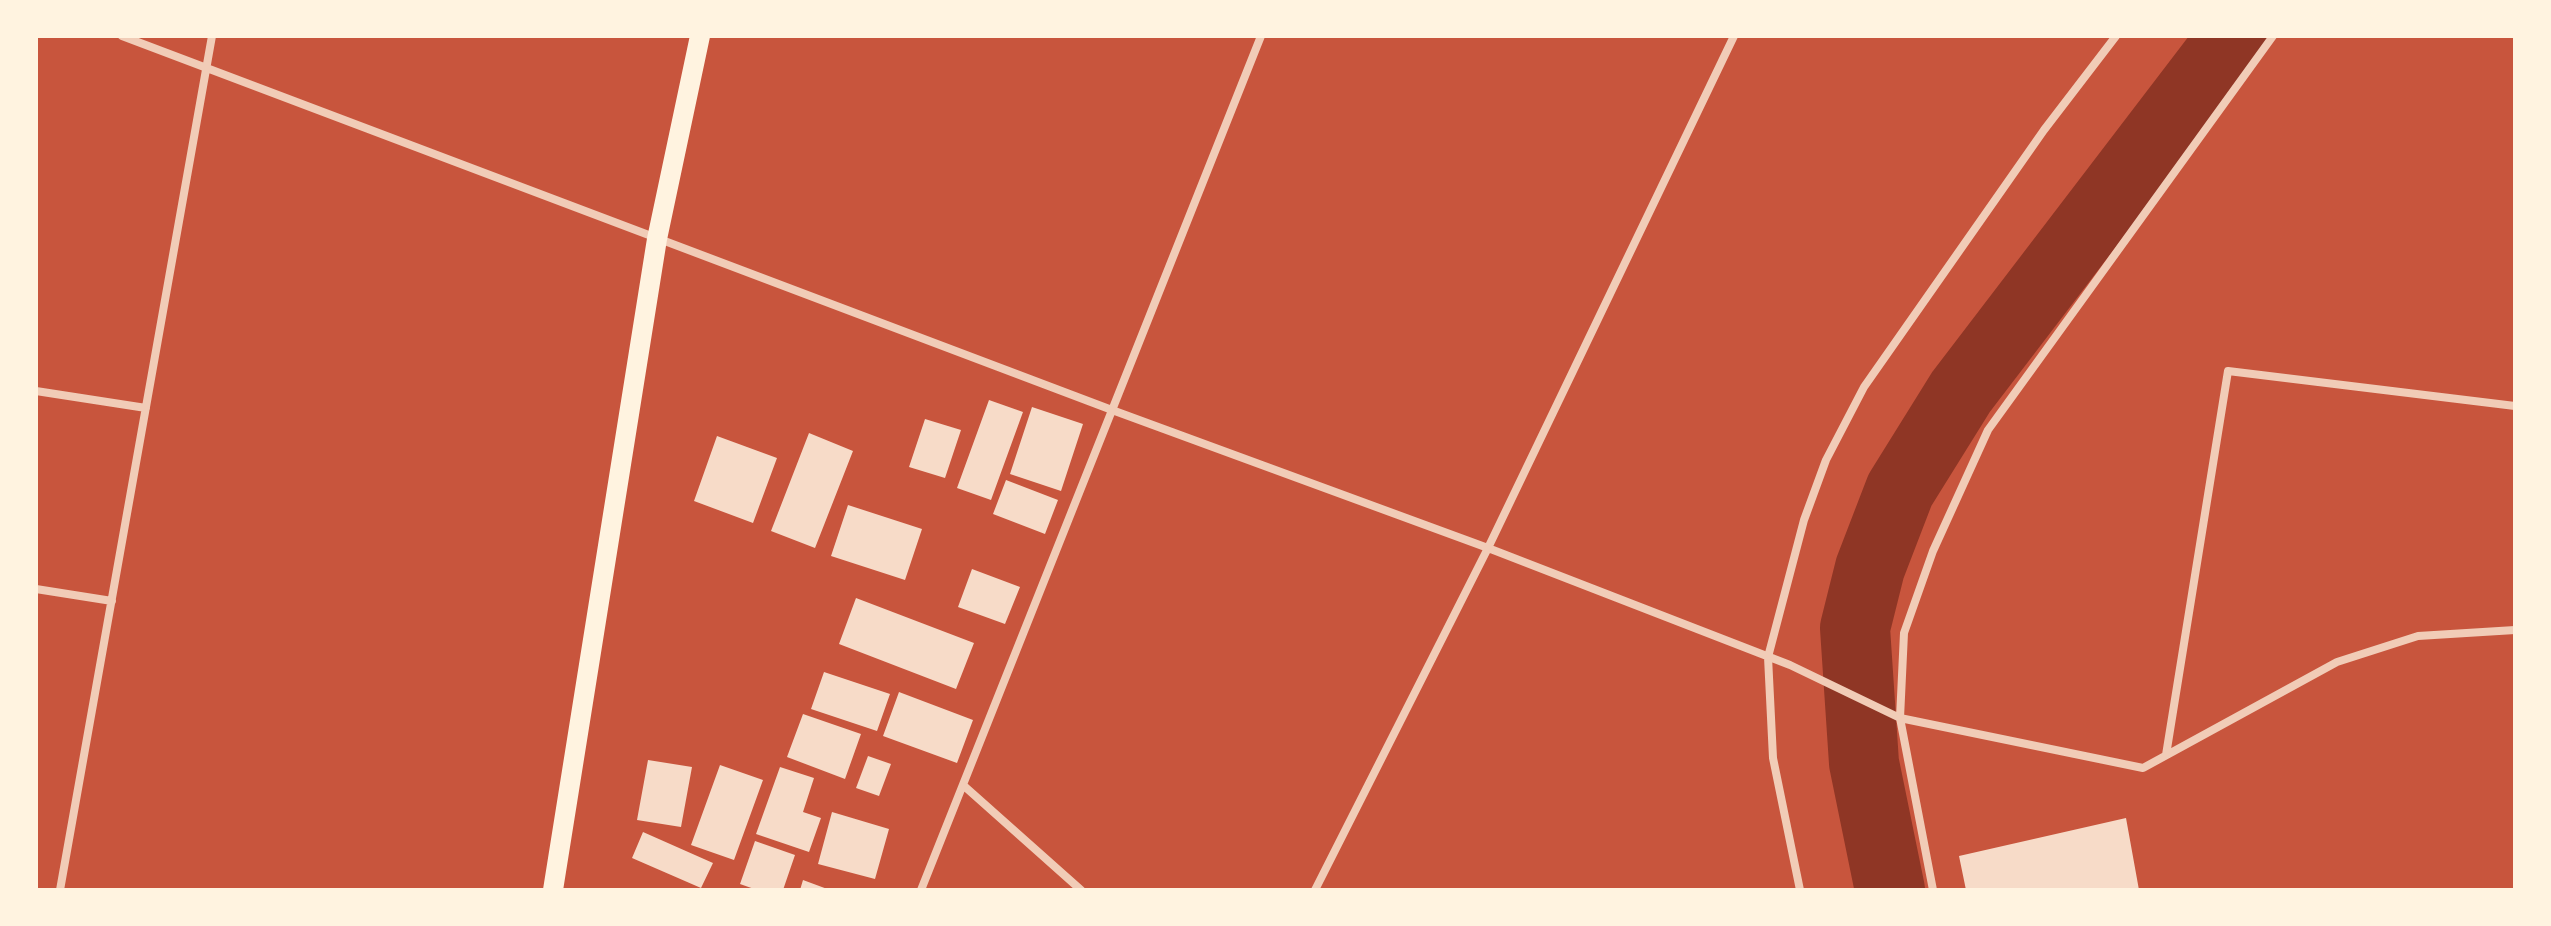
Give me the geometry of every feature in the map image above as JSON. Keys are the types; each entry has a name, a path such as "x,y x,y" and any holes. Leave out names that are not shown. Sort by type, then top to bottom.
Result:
{"main road":[{"path":"553,890 657,239 700,36"}],"street":[{"path":"122,36 1112,410 1488,548 1790,665 1900,718 2143,768 2337,662 2418,636 2515,630"},
{"path":"60,890 212,36"},
{"path":"921,890 1261,36"},
{"path":"1315,890 1488,548 1734,36"},
{"path":"1800,890 1773,758 1768,657 1804,520 1826,460 1864,387 2044,130 2116,36"},
{"path":"1933,890 1900,718 1904,633 1933,551 1988,430 2273,36"},
{"path":"2166,755 2228,371 2515,406"},
{"path":"36,391 146,408"},
{"path":"36,589 112,601"},
{"path":"963,785 1081,890"}],"building":[{"path":"989,400 1023,412 991,500 957,488"},
{"path":"1032,407 1083,424 1061,491 1010,474"},
{"path":"925,419 961,430 945,478 909,467"},
{"path":"809,433 853,451 815,548 771,531"},
{"path":"717,436 777,458 753,523 694,501"},
{"path":"1006,480 1058,500 1045,534 993,514"},
{"path":"848,505 922,529 905,580 831,556"},
{"path":"972,569 1020,587 1005,624 958,607"},
{"path":"856,598 974,643 956,689 839,644"},
{"path":"824,672 890,694 877,731 811,709"},
{"path":"899,692 973,720 957,763 883,736"},
{"path":"803,714 861,734 845,779 787,757"},
{"path":"868,756 891,764 879,796 856,788"},
{"path":"648,760 692,767 681,827 637,820"},
{"path":"720,765 763,780 734,860 691,845"},
{"path":"780,767 814,778 803,812 821,818 809,852 756,834"},
{"path":"832,812 889,829 875,879 818,864"},
{"path":"2126,818 2139,890 1966,890 1959,856"},
{"path":"643,832 713,863 701,888 632,858"},
{"path":"755,841 795,855 783,890 757,890 740,884"},
{"path":"803,880 830,890 800,890"}],"waterway":[{"path":"1890,890 1864,763 1855,628 1870,568 1900,490 1961,392 2233,36"}]}
